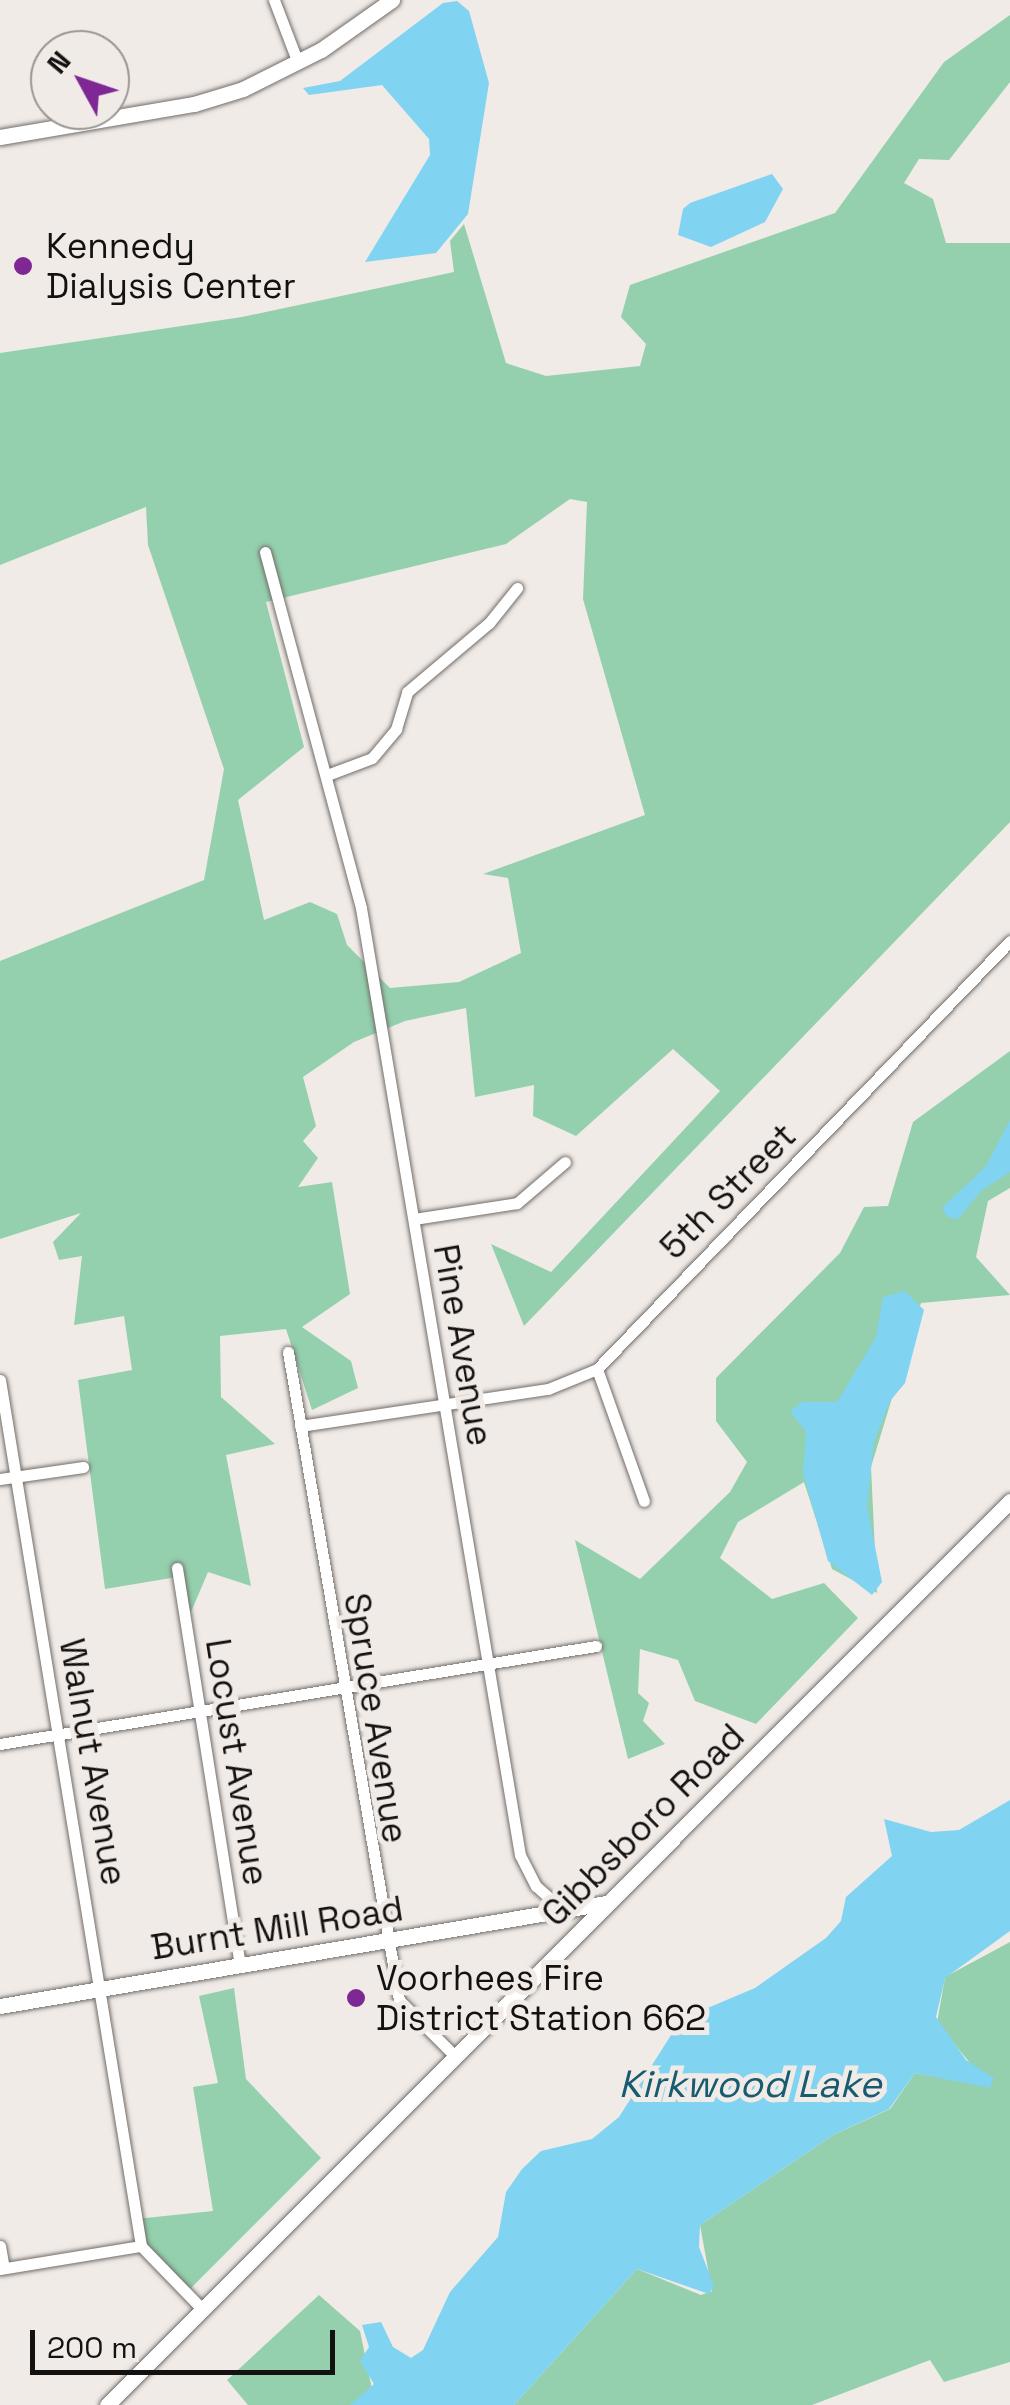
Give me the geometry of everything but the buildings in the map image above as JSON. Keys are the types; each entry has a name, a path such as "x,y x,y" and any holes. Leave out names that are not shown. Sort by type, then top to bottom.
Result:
{"street":[{"path":"274,0 298,63"},
{"path":"0,137 194,104 298,63 392,0"},
{"name":"Pine Avenue","path":"265,552 361,908 520,1855 536,1886 564,1911"},
{"path":"327,775 361,764 386,744 407,692 490,623 517,588"},
{"name":"5th Street","path":"300,1426 548,1389 597,1369 1010,940"},
{"path":"414,1219 517,1204 565,1162"},
{"name":"Spruce Avenue","path":"288,1352 398,2000 454,2055"},
{"path":"597,1369 644,1501"},
{"name":"Walnut Avenue","path":"0,1380 103,1987 140,2246"},
{"path":"0,1479 83,1467"},
{"name":"Gibbsboro Road","path":"106,2405 1010,1501"},
{"name":"Locust Avenue","path":"177,1568 203,1711 240,1965"},
{"path":"0,1744 343,1689 487,1660 596,1646"},
{"name":"Burnt Mill Road","path":"0,2006 606,1903"},
{"path":"0,2246 2,2268 140,2246 202,2309"}],"green space":[{"path":"1010,15 1010,82 949,160 919,159 904,183 933,199 946,243 1010,243 1010,822 524,1326 491,1244 551,1272 720,1091 673,1049 576,1136 533,1116 534,1085 475,1097 466,1008 405,1021 354,1042 303,1077 316,1126 303,1141 318,1158 298,1187 332,1182 350,1294 302,1327 351,1361 358,1388 312,1410 286,1329 220,1336 221,1397 275,1444 226,1455 251,1586 208,1572 191,1612 177,1577 105,1589 78,1380 132,1370 124,1316 74,1325 82,1256 59,1260 53,1242 81,1213 0,1239 0,961 204,880 224,769 148,545 146,507 0,565 0,353 242,317 454,272 450,241 464,224 506,363 546,376 640,366 646,344 621,317 630,285 835,213 944,62","holes":["570,499 587,502 583,599 645,815 483,874 508,878 521,953 459,982 390,988 347,945 337,914 310,902 264,920 238,800 304,747 266,602 506,544"]},
{"path":"1010,1051 1010,1188 988,1201 976,1257 1010,1295 921,1303 871,1467 877,1593 832,1569 804,1482 738,1522 720,1558 772,1599 824,1583 858,1618 756,1724 695,1701 678,1660 640,1649 638,1693 649,1703 643,1721 665,1744 628,1759 575,1540 640,1579 730,1492 747,1462 716,1421 716,1378 840,1253 864,1207 888,1206 913,1122"},
{"path":"1010,1942 1010,2362 944,2382 930,2360 812,2405 514,2405 637,2269 701,2295 712,2291 700,2225 833,2135 890,2109 915,2073 989,2086 937,2023 945,1977"},
{"path":"234,1988 246,2079 321,2158 186,2293 145,2250 136,2219 213,2211 193,2087 218,2083 199,1996"},
{"path":"319,2295 360,2331 372,2389 354,2405 248,2405 227,2380"}],"water":[{"path":"457,1 469,11 489,83 468,214 436,253 365,262 430,155 429,139 382,85 309,95 303,88 340,81 443,3"},
{"path":"772,174 783,189 765,222 711,247 678,235 683,209 690,203"},
{"path":"1010,1120 1010,1172 981,1191 958,1219 947,1217 942,1208 986,1166"},
{"path":"905,1291 924,1310 905,1383 890,1401 874,1442 867,1506 882,1582 872,1595 828,1561 803,1473 806,1432 790,1411 802,1402 837,1402 876,1337 883,1297"},
{"name":"Kirkwood Lake","path":"1010,1800 1010,1931 945,1978 936,2017 966,2060 994,2078 990,2088 915,2073 889,2109 833,2135 700,2225 699,2247 714,2286 709,2294 637,2269 514,2405 350,2405 374,2384 360,2361 369,2347 362,2325 381,2322 393,2347 411,2358 423,2350 450,2292 498,2237 506,2192 522,2169 541,2151 592,2139 619,2117 673,2032 691,2015 755,1988 826,1938 841,1921 846,1897 892,1856 884,1819 931,1832 959,1830"}],"place":[{"name":"Kennedy Dialysis Center","path":"23,266"},
{"name":"Voorhees Fire District Station 662","path":"356,1998"}]}
